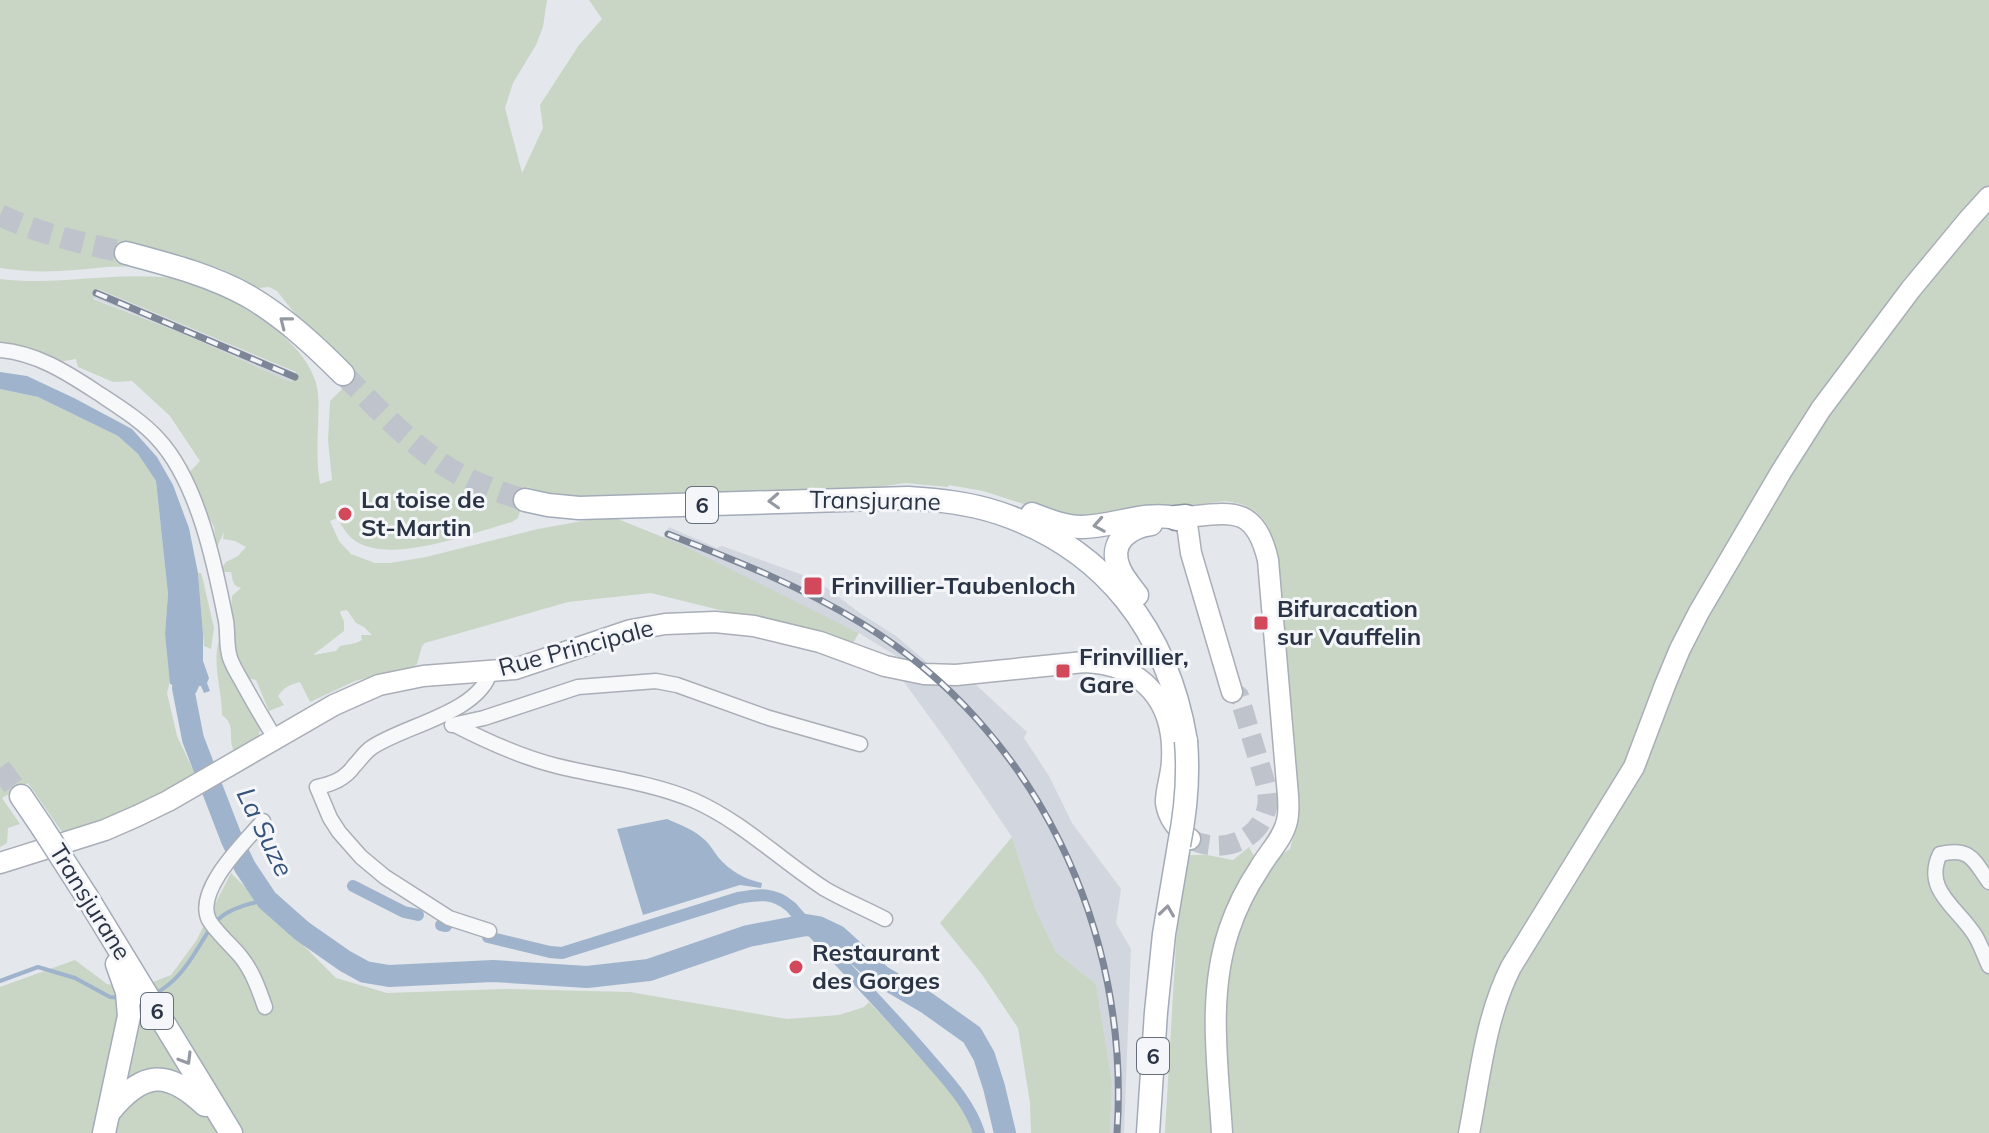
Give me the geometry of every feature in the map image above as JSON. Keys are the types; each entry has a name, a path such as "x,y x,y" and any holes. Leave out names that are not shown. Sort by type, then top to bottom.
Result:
{"main road":[{"path":"126,253 219,281 247,295 305,338 343,374"},
{"name":"Transjurane","path":"525,500 579,508 880,497 961,503 998,512 1108,565"},
{"path":"961,503 999,502 1074,527 1164,515 1181,517"},
{"path":"1108,565 1128,532 1139,526 1181,517"},
{"name":"6","path":"1108,565 1119,569 1145,608 1149,631 1172,681 1182,717 1188,767 1187,837 1164,934 1148,1133"},
{"name":"Transjurane","path":"24,800 229,1130"},
{"path":"87,897 122,977 129,1005 127,1031 104,1133"},
{"path":"110,1111 135,1086 151,1080 165,1080 189,1090 229,1130"}],"street":[{"path":"1469,1133 1501,987 1634,767 1665,685 1699,612 1821,409 1911,289 1989,197"},
{"path":"0,350 46,362 70,375 138,422 158,439 172,457 205,527 226,621 230,658 270,741"},
{"path":"1222,1133 1216,1031 1219,975 1237,911 1287,820 1287,784 1268,560 1260,534 1250,522 1233,514 1181,517 1232,692"},
{"name":"Rue Principale","path":"0,863 105,830 170,800 344,699 379,685 423,676 490,672 530,665 631,630 665,624 715,622 788,633 915,673 956,675 1084,662 1109,665 1134,675 1157,696 1170,725 1170,781 1181,815 1187,823 1187,837"},
{"path":"489,931 449,918 385,877 361,857 330,818 317,787 342,778 372,747 432,721 477,693 486,684 490,672"},
{"path":"455,725 578,687 656,681 860,744"},
{"path":"432,721 455,725 527,757 646,785 692,800 735,822 826,889 885,919"},
{"path":"263,821 229,860 209,895 206,908 209,921 250,970 265,1007"},
{"path":"1989,882 1971,855 1961,851 1940,854 1935,865 1935,878 1943,898 1975,935 1989,966"}],"shaded area":[{"path":"97,289 296,373 291,382 93,298"},
{"path":"669,527 717,548 722,546 800,574 824,586 896,636 950,682 974,683 1027,732 1024,738 1049,776 1072,823 1121,889 1116,923 1131,949 1124,1133 1110,1133 1112,1081 1096,984 1056,952 1035,908 1012,837 904,682 906,662 859,633 664,538"}],"green space":[{"path":"0,0 547,0 543,27 536,45 513,83 505,108 522,173 543,128 540,105 579,45 602,19 589,0 1989,0 1989,1133 1165,1133 1179,891 1185,855 1233,860 1249,847 1254,856 1237,892 1290,849 1294,835 1291,833 1275,555 1269,529 1257,512 1225,501 1134,512 1094,521 983,491 949,485 905,483 858,490 825,491 824,488 799,492 591,501 527,487 518,518 512,522 455,539 391,550 357,542 337,518 330,521 339,541 351,554 375,563 390,563 610,516 680,544 859,633 853,643 651,593 568,602 425,643 413,667 355,681 310,702 300,682 293,684 278,696 284,705 269,711 256,680 240,676 234,657 231,606 232,596 241,588 234,584 231,572 222,572 221,569 246,547 223,539 224,532 217,547 214,527 187,475 200,461 170,416 132,381 113,382 78,367 76,359 58,362 10,344 0,344 0,279 166,278 198,284 243,307 290,343 304,358 316,381 320,484 332,480 328,440 330,401 343,388 337,379 350,365 303,324 277,291 269,287 259,288 221,269 127,241 123,260 137,267 44,271 0,268","holes":["98,289 296,372 296,373 291,382 184,334 93,299","347,610 356,623 372,635 361,635 362,640 340,646 336,651 313,655 344,631 340,613"]},
{"path":"0,389 38,397 118,436 138,454 156,481 168,594 165,634 170,681 167,693 177,736 195,774 114,815 62,832 28,783 2,798 20,824 8,828 7,843 0,847"},
{"path":"198,573 202,576 214,628 211,649 204,646"},
{"path":"220,637 261,726 258,738 234,751 231,727 222,715 217,665"},
{"path":"1012,837 1035,908 1056,952 1096,984 1112,1081 1110,1133 1031,1133 1030,1103 1018,1028 981,973 940,923"},
{"path":"231,873 336,978 387,993 504,989 630,992 787,1019 839,1015 864,1007 869,1002 957,1093 973,1133 0,1133 0,987 75,960 107,984 135,989 171,975 196,941"}],"water":[{"path":"0,372 27,376 132,429 157,457 173,485 189,528 198,573 203,661 210,691 204,693 199,686 196,693 170,684 165,634 168,594 156,481 138,454 118,436 38,397 0,389"},
{"path":"667,819 697,834 727,866 743,877 762,883 761,888 740,885 643,915 617,829"}],"waterway":[{"name":"La Suze","path":"186,660 183,688 193,739 245,867 267,900 302,931 345,961 365,972 389,976 493,971 587,977 649,970 748,936 806,925 818,927 837,936 881,976 972,1035 984,1056 1005,1133"},
{"path":"353,886 404,912 418,915"},
{"path":"488,937 562,953 738,898 759,895 778,899 791,907 908,1034 963,1100 979,1133"},
{"path":"156,993 180,974 221,917 240,907 267,900"},
{"path":"441,925 446,926"},
{"path":"0,981 38,967 75,978 110,997 121,998"}],"tunnel":[{"path":"0,215 46,233 126,253"},
{"path":"343,374 394,425 435,459 477,483 525,500"},
{"path":"1190,839 1214,846 1237,842 1256,829 1267,807 1265,783 1239,696 1232,692"},
{"path":"0,768 21,796"}],"railway":[{"path":"96,293 295,377"},
{"path":"668,534 791,585 861,623 923,667 977,719 1023,778 1060,842 1088,911 1108,983 1117,1057 1117,1133"}],"place":[{"name":"La toise de St-Martin","path":"345,514"},
{"name":"Frinvillier-Taubenloch","path":"813,586"},
{"name":"Bifuracation sur Vauffelin","path":"1261,623"},
{"name":"Frinvillier, Gare","path":"1063,671"},
{"name":"Restaurant des Gorges","path":"796,967"}]}
